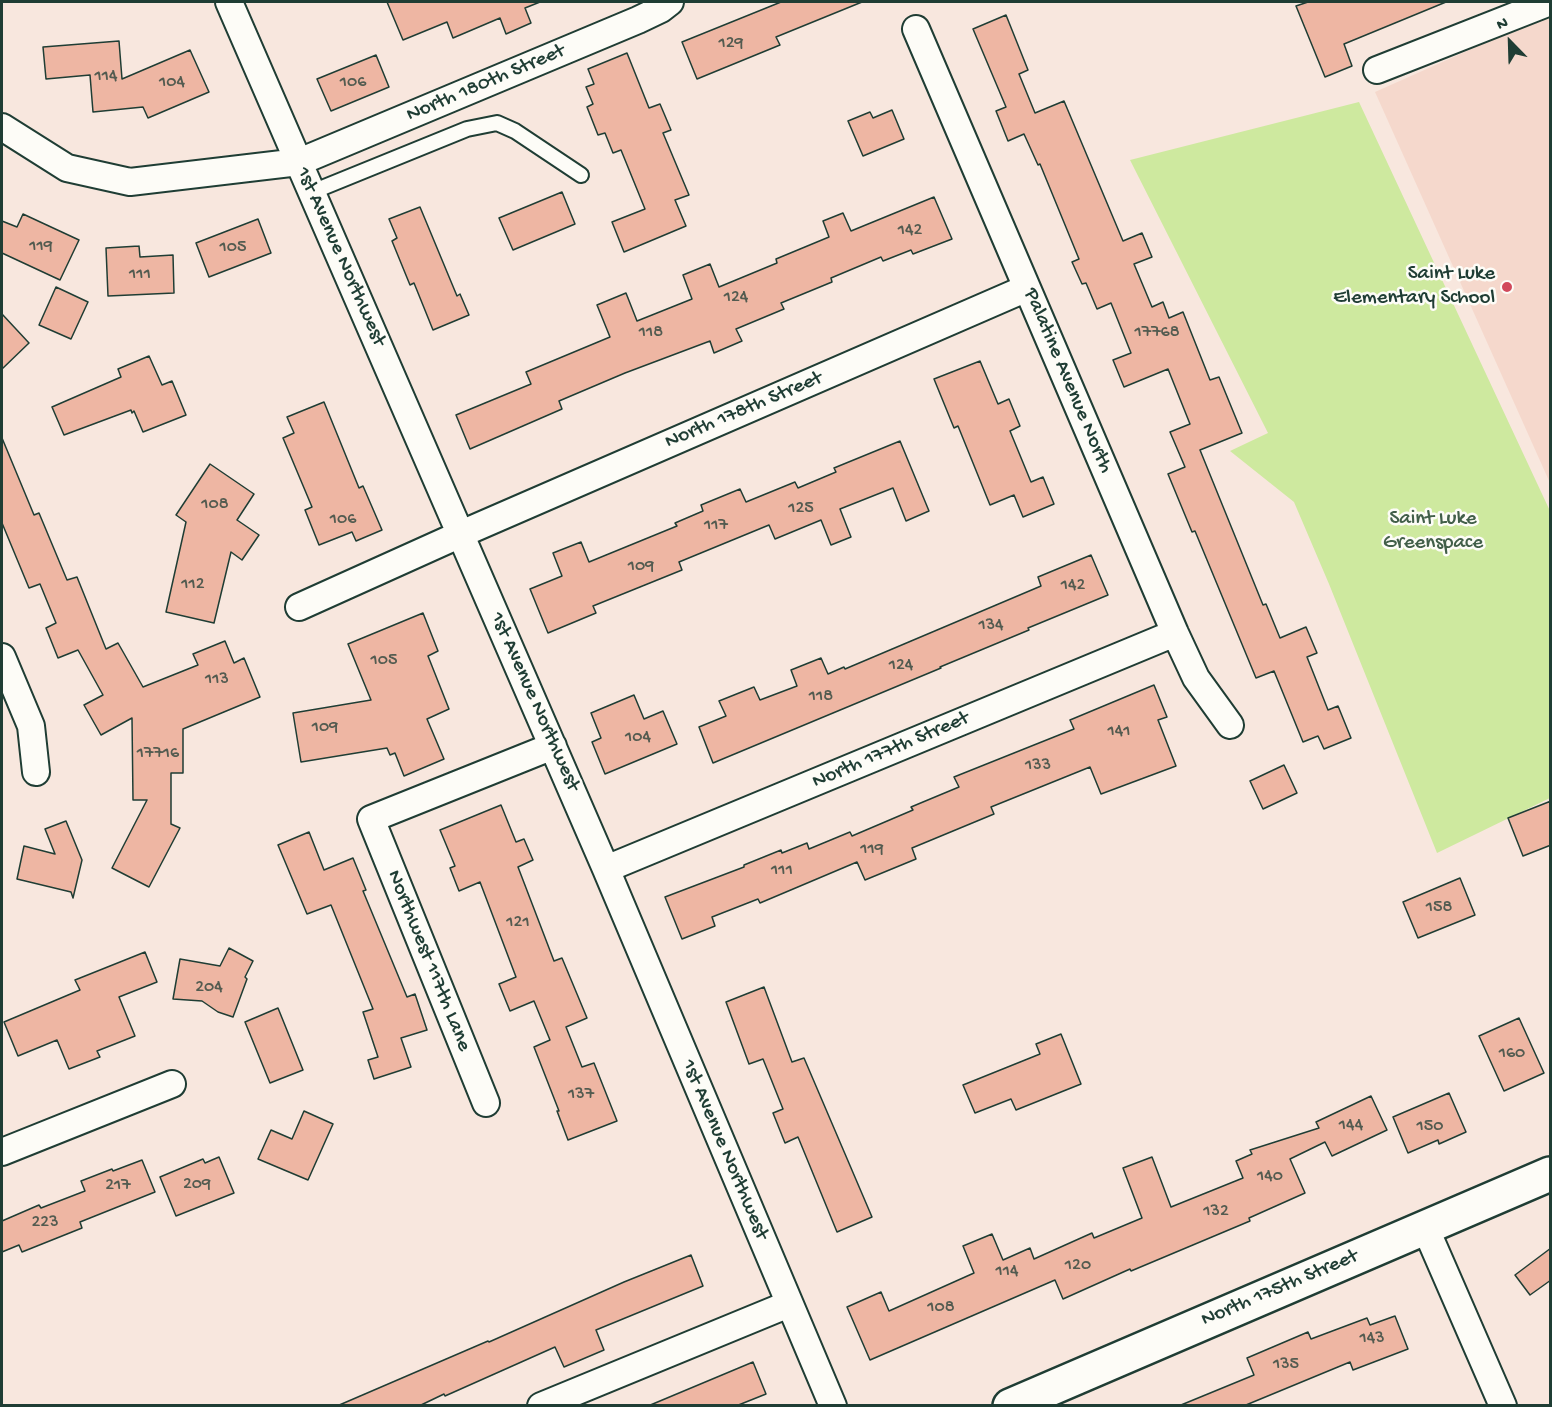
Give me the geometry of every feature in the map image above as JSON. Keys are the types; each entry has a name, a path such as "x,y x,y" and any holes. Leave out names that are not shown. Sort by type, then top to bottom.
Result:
{"street":[{"name":"1st Avenue Northwest","path":"230,2 606,869 833,1406"},
{"name":"North 180th Street","path":"2,126 67,168 130,182 299,162 638,20 670,2"},
{"path":"1377,70 1551,2"},
{"name":"Palatine Avenue North","path":"916,29 1175,633 1196,678 1230,725"},
{"name":"North 178th Street","path":"299,607 461,534 1027,288"},
{"name":"North 177th Street","path":"606,869 1175,633"},
{"path":"2,657 31,726 36,772"},
{"name":"Northwest 117th Lane","path":"486,1103 371,819 553,746"},
{"path":"2,1152 172,1084"},
{"name":"North 175th Street","path":"1010,1406 1551,1174"},
{"path":"1425,1227 1503,1406"},
{"path":"540,1406 789,1304"}],"lane":[{"path":"312,192 467,129 497,123 515,131 581,175"}],"shaded area":[{"name":"Saint Luke Elementary School","path":"1550,14 1550,483 1375,92"}],"green space":[{"name":"Saint Luke Greenspace","path":"1359,102 1550,511 1550,798 1437,853 1294,502 1230,451 1268,433 1130,160"}],"building":[{"path":"387,2 540,2 525,8 531,23 506,34 500,18 453,38 447,22 403,40"},
{"path":"781,2 862,2 776,37 780,45 697,79 682,42"},
{"path":"1308,2 1446,2 1344,44 1352,66 1325,77 1296,6"},
{"path":"1006,15 1028,70 1019,74 1035,113 1064,101 1123,241 1142,233 1152,257 1134,264 1152,307 1163,302 1169,318 1183,312 1210,380 1219,377 1242,433 1200,450 1263,605 1266,604 1280,638 1306,627 1317,653 1307,657 1328,710 1338,706 1351,738 1324,749 1318,736 1303,742 1274,671 1256,678 1195,531 1192,532 1168,474 1185,467 1170,432 1190,424 1168,369 1124,387 1113,360 1131,353 1111,303 1097,309 1086,283 1082,284 1072,262 1079,259 1040,164 1038,165 1024,134 1008,141 996,111 1006,107 973,29"},
{"path":"119,41 122,79 190,50 209,92 148,118 143,107 93,112 90,75 46,79 43,47"},
{"path":"627,53 649,108 660,104 671,130 663,133 689,195 675,200 686,226 624,252 612,222 645,209 621,150 613,153 605,133 598,135 587,107 593,104 586,87 594,84 588,69"},
{"path":"376,55 389,87 331,111 317,79"},
{"path":"892,110 904,139 863,156 848,121 870,112 873,118"},
{"path":"562,192 575,224 513,250 499,218"},
{"path":"934,197 952,239 913,254 911,250 883,261 881,257 831,278 832,282 781,303 784,309 736,329 742,341 714,353 710,341 625,373 559,401 562,409 470,449 456,415 531,384 526,372 610,337 597,305 626,293 637,321 692,299 683,275 710,264 719,287 777,263 776,259 829,237 823,221 843,213 851,231"},
{"path":"420,207 457,296 460,294 469,315 433,330 414,283 410,285 392,241 397,238 389,219"},
{"path":"23,214 79,240 60,280 2,253 2,221 17,227"},
{"path":"258,219 271,253 209,277 196,243"},
{"path":"139,246 140,257 173,255 174,293 108,296 106,248"},
{"path":"56,287 88,302 71,339 39,325"},
{"path":"2,314 29,343 2,369"},
{"path":"149,356 162,385 172,381 186,415 143,432 134,411 132,413 131,410 64,435 52,407 121,377 118,369"},
{"path":"980,361 998,404 1009,399 1020,426 1010,431 1031,482 1043,477 1054,504 1023,517 1014,495 990,505 958,426 954,428 934,379"},
{"path":"324,402 359,488 363,486 382,530 356,541 352,532 319,545 305,510 312,507 283,438 294,433 287,417"},
{"path":"2,438 34,515 39,513 67,580 77,577 106,649 118,643 143,687 198,665 193,654 225,641 234,663 244,658 260,697 183,729 183,773 171,773 171,824 180,828 149,887 112,868 147,800 133,800 132,718 101,735 84,705 103,695 78,650 58,658 46,628 56,623 40,584 29,588 2,523"},
{"path":"900,441 929,511 906,521 893,488 840,509 851,537 831,545 821,520 775,539 769,525 679,562 682,570 593,606 596,613 548,633 530,589 562,576 553,553 581,542 589,562 677,526 675,523 703,511 701,505 740,489 746,502 795,482 798,488 836,472 834,468"},
{"path":"210,464 254,494 237,520 259,535 242,560 231,552 214,623 166,612 186,522 176,515"},
{"path":"1091,555 1108,595 1028,628 1029,630 941,668 713,763 699,727 726,716 719,701 754,687 760,700 797,686 791,670 821,658 828,674 844,667 845,669 1041,586 1038,577"},
{"path":"423,613 438,651 428,656 449,709 427,719 444,759 404,776 395,753 390,755 387,748 301,762 293,713 371,700 348,644"},
{"path":"1154,685 1167,717 1158,720 1176,766 1101,794 1090,767 991,807 994,814 912,848 916,859 865,880 857,862 760,903 758,899 712,917 715,926 682,939 665,897 744,867 744,865 781,850 782,853 807,843 809,849 850,832 852,836 913,810 911,807 959,787 954,777 1074,729 1070,720"},
{"path":"634,695 644,719 663,711 677,744 605,774 592,742 601,738 591,713"},
{"path":"1284,765 1297,793 1263,809 1250,781"},
{"path":"1551,801 1551,845 1523,856 1508,818"},
{"path":"501,805 516,842 524,839 533,860 518,867 554,961 562,958 587,1018 566,1027 582,1067 594,1063 617,1121 568,1140 534,1047 550,1040 534,1001 510,1011 499,984 516,977 480,882 459,891 450,868 455,866 440,830"},
{"path":"66,821 82,860 73,898 71,892 17,879 24,846 55,854 45,829"},
{"path":"309,832 324,870 353,858 366,890 363,891 407,997 415,994 427,1030 401,1038 411,1067 374,1079 368,1060 378,1057 363,1012 373,1009 331,905 307,914 278,845"},
{"path":"1460,878 1475,915 1418,938 1403,902"},
{"path":"229,948 253,961 245,977 247,979 233,1017 218,1012 202,1001 173,999 180,959 220,966"},
{"path":"145,952 157,982 119,997 135,1036 97,1051 100,1057 69,1069 57,1040 18,1056 4,1022 80,990 75,980"},
{"path":"764,987 792,1062 804,1058 872,1217 837,1232 798,1137 785,1143 773,1113 783,1109 763,1059 749,1064 726,1002"},
{"path":"278,1008 303,1070 270,1083 245,1022"},
{"path":"1519,1018 1544,1073 1504,1091 1479,1036"},
{"path":"1061,1034 1081,1084 1016,1110 1011,1099 975,1113 963,1085 1040,1054 1036,1044"},
{"path":"1449,1093 1466,1132 1439,1144 1438,1140 1408,1153 1393,1117"},
{"path":"1371,1096 1387,1130 1332,1156 1325,1142 1290,1159 1305,1193 1249,1218 1250,1221 1131,1271 1130,1269 1063,1299 1055,1280 870,1360 847,1307 881,1292 889,1311 974,1273 963,1246 992,1234 1003,1260 1030,1248 1034,1259 1092,1233 1094,1238 1142,1218 1123,1168 1152,1157 1171,1207 1243,1178 1236,1161 1252,1154 1250,1150 1319,1128 1316,1122"},
{"path":"304,1111 333,1124 308,1180 258,1159 271,1130 292,1139"},
{"path":"219,1157 234,1193 176,1216 160,1177 203,1159 205,1163"},
{"path":"142,1160 155,1192 80,1222 82,1228 22,1252 19,1245 2,1252 2,1221 39,1205 41,1208 85,1191 81,1181"},
{"path":"1551,1248 1551,1280 1530,1295 1515,1275"},
{"path":"691,1255 703,1286 596,1330 604,1350 564,1367 555,1347 419,1406 337,1406 624,1282"},
{"path":"1395,1316 1408,1349 1353,1370 1350,1362 1246,1405 1181,1405 1254,1375 1247,1358 1308,1332 1311,1339 1367,1318 1370,1325"},
{"path":"753,1362 766,1394 736,1406 648,1406"}],"place":[{"name":"Saint Luke Elementary School","path":"1507,287"}]}
